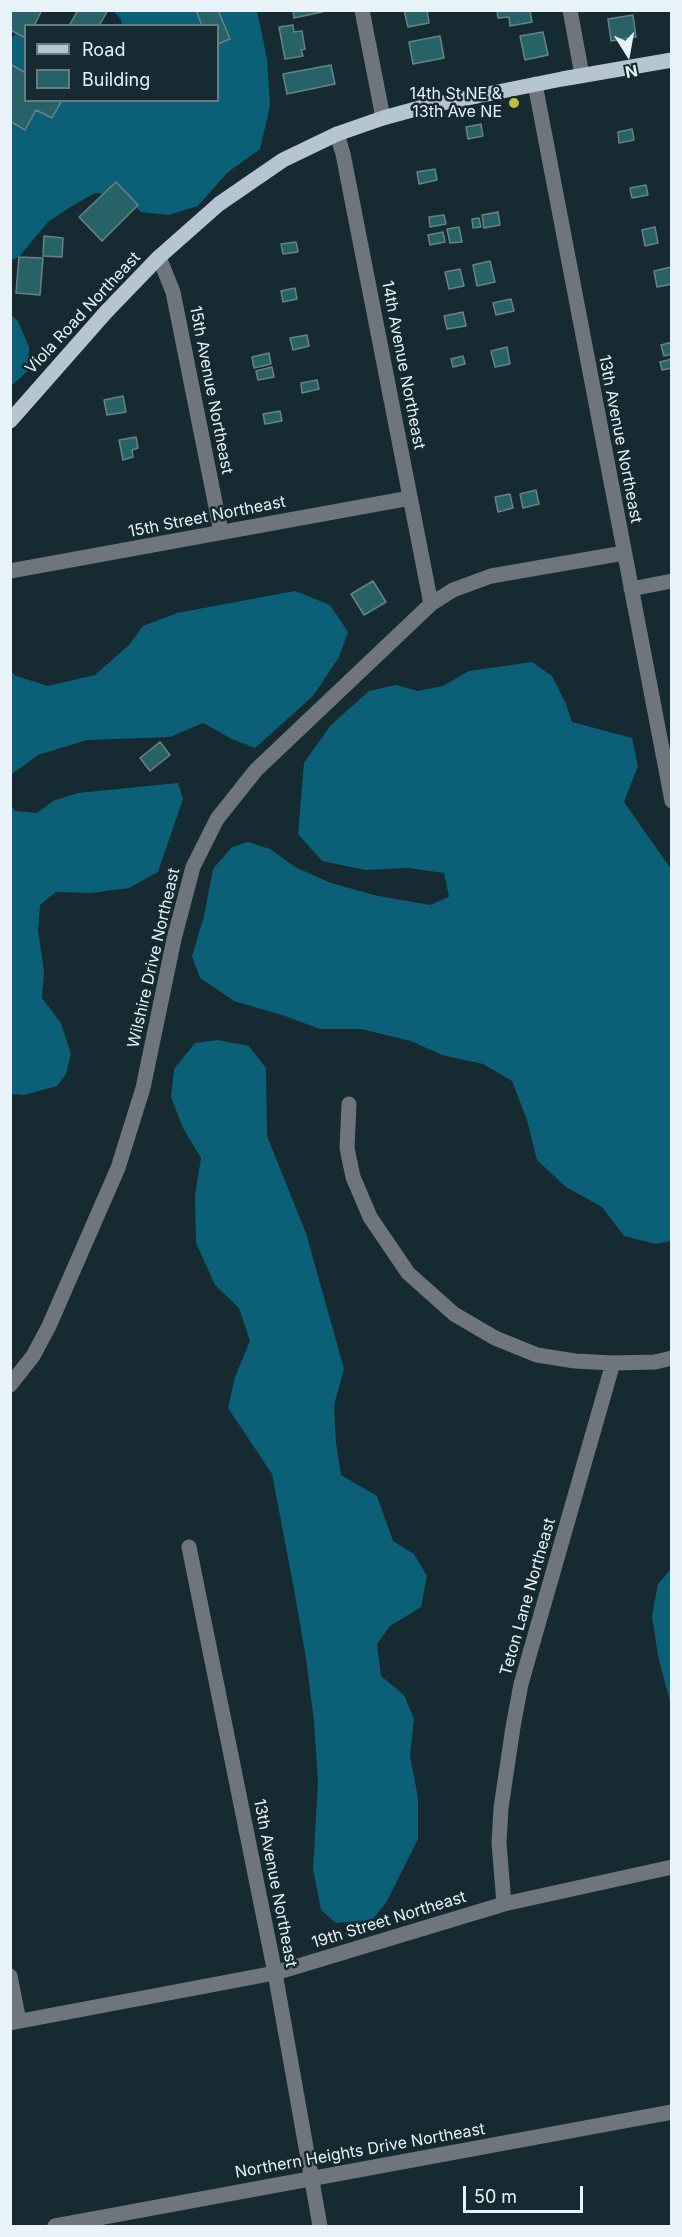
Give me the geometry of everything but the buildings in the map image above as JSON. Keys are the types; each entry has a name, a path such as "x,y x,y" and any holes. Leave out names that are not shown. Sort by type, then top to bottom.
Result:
{"main road":[{"name":"Viola Road Northeast","path":"10,421 106,312 159,257 219,204 260,174 304,149 337,134 383,118 535,84 672,60"}],"street":[{"path":"362,10 383,118"},
{"path":"570,10 582,75"},
{"name":"13th Avenue Northeast","path":"535,84 672,801"},
{"name":"14th Avenue Northeast","path":"337,134 343,154 431,603"},
{"name":"15th Avenue Northeast","path":"159,257 173,292 221,532"},
{"name":"15th Street Northeast","path":"10,571 410,498"},
{"path":"431,603 453,590 491,576 624,553"},
{"path":"631,589 672,581"},
{"name":"Wilshire Drive Northeast","path":"10,1385 33,1356 50,1326 127,1143 143,1088 179,920 193,867 204,841 223,811 256,770 431,603"},
{"path":"349,1104 347,1148 353,1177 370,1217 408,1274 454,1314 495,1338 537,1355 575,1361 613,1363 655,1362 672,1358"},
{"name":"Teton Lane Northeast","path":"504,1904 499,1843 501,1808 521,1684 613,1363"},
{"name":"13th Avenue Northeast","path":"189,1547 275,1973 320,2226"},
{"name":"19th Street Northeast","path":"15,2022 275,1973 504,1904 672,1867"},
{"path":"10,1976 15,2022"},
{"name":"Northern Heights Drive Northeast","path":"55,2226 672,2112"}],"shaded area":[{"path":"114,11 257,11 267,59 270,106 260,149 227,173 198,206 169,215 141,212 125,197 95,193 48,222 19,257 11,260 10,126 26,113 34,102 219,102 219,24 122,24"},
{"path":"24,28 24,86 11,67 10,39"},
{"path":"10,314 18,321 29,347 28,371 11,386"},
{"path":"295,591 330,605 348,632 339,657 313,696 255,748 232,739 203,723 170,737 87,740 38,755 11,777 11,672 16,676 48,686 95,675 129,645 143,626 177,613"},
{"path":"532,662 552,676 572,722 632,738 638,766 624,802 671,869 671,1241 656,1244 624,1236 602,1207 566,1187 537,1160 527,1120 512,1081 483,1064 442,1055 411,1041 361,1029 320,1029 234,1001 200,978 192,956 204,916 213,869 232,847 248,842 270,849 295,867 331,883 378,896 430,905 449,897 444,873 408,868 365,870 322,861 298,834 304,763 330,726 369,691 396,685 418,691 443,686 469,671"},
{"path":"178,783 183,799 158,872 129,888 91,893 56,892 40,905 38,930 44,972 42,998 61,1023 71,1054 66,1074 57,1086 24,1095 11,1094 11,805 15,811 37,813 53,801 78,793"},
{"path":"218,1040 249,1046 266,1068 267,1136 306,1233 344,1369 334,1405 341,1475 377,1496 393,1541 414,1554 427,1576 421,1607 390,1626 377,1644 381,1676 404,1695 414,1719 410,1756 418,1798 418,1839 386,1903 372,1920 336,1923 321,1910 313,1869 318,1781 314,1721 294,1589 272,1474 228,1408 235,1377 250,1341 239,1308 215,1285 196,1243 195,1195 201,1158 183,1128 171,1097 174,1069 195,1043"},
{"path":"671,1569 671,1705 658,1656 652,1616 658,1584"}],"place":[{"name":"14th St NE & 13th Ave NE","path":"514,103"}]}
